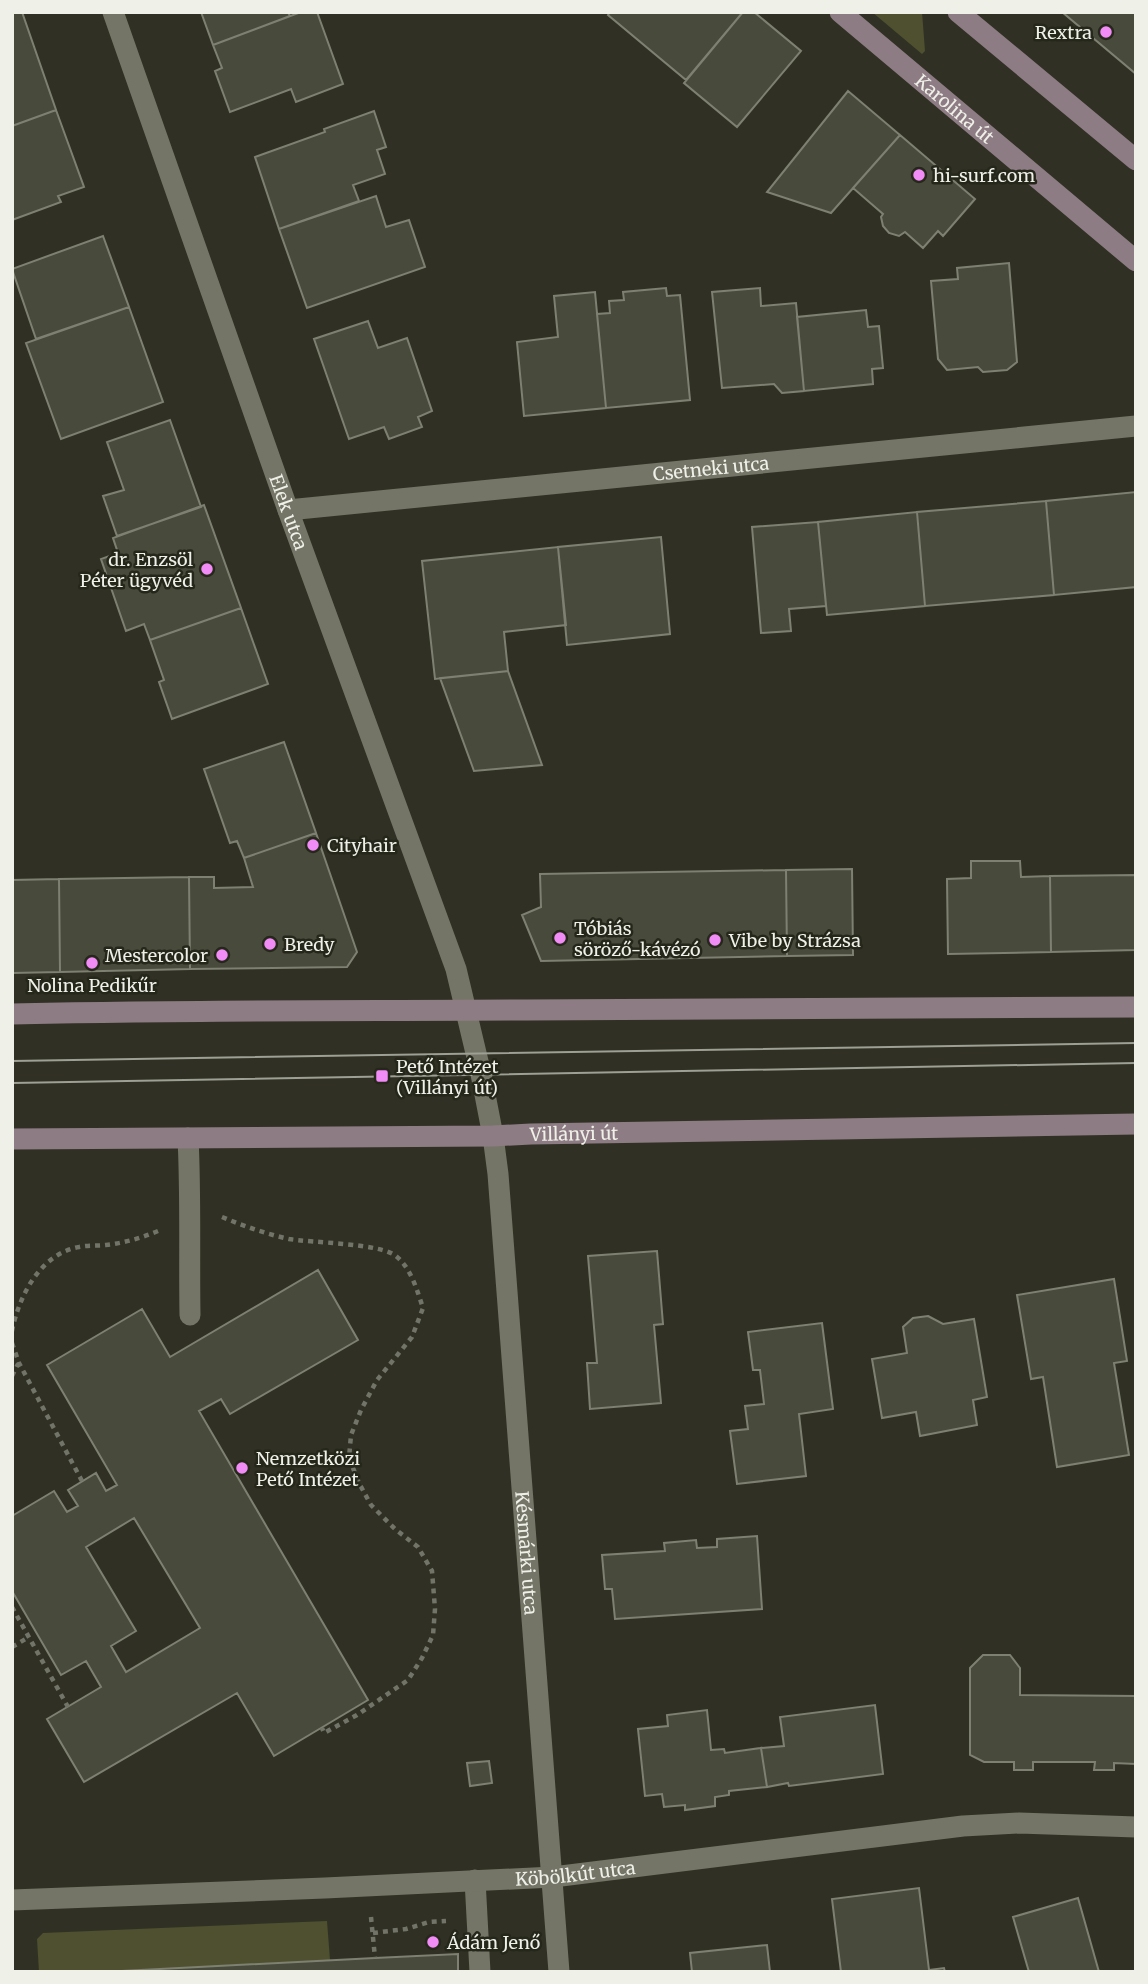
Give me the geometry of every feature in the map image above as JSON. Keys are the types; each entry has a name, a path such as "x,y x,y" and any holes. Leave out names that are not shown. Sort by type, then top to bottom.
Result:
{"street":[{"name":"Elek utca","path":"113,12 288,510 450,953 466,1010 493,1136"},
{"name":"Karolina út","path":"840,12 1136,261"},
{"path":"958,12 1136,160"},
{"name":"Csetneki utca","path":"288,510 1136,426"},
{"path":"12,1014 128,1011 1136,1007"},
{"name":"Villányi út","path":"12,1139 493,1136 1136,1124"},
{"name":"Késmárki utca","path":"493,1136 559,1972"},
{"path":"188,1138 190,1315"},
{"name":"Köbölkút utca","path":"12,1900 553,1877 963,1826 1018,1823 1136,1827"},
{"path":"475,1880 480,1972"}],"path":[{"path":"12,1331 15,1314 25,1291 39,1271 59,1255 77,1247 109,1245 142,1238 212,1212 254,1230 291,1239 370,1247 395,1254 411,1275 423,1308 412,1337 377,1380 360,1410 351,1435 349,1458 370,1505 418,1547 432,1572 435,1609 433,1635 408,1679 357,1715 324,1733 322,1728"},
{"path":"12,1343 19,1363 82,1481"},
{"path":"12,1376 19,1363"},
{"path":"12,1607 68,1707"},
{"path":"12,1647 29,1637"},
{"path":"371,1909 375,1958"},
{"path":"373,1933 406,1930 429,1922 447,1921"}],"green space":[{"path":"872,12 922,12 925,51 922,54"},
{"path":"327,1921 330,1960 102,1972 39,1972 37,1939 43,1933"}],"building":[{"path":"22,12 56,110 12,126 12,13"},
{"path":"201,12 288,12 290,16 213,45"},
{"path":"301,12 317,12 343,84 296,102 291,89 230,112 215,71 222,68 213,45"},
{"path":"610,12 743,12 686,80 608,15"},
{"path":"743,12 754,12 801,51 737,127 684,83"},
{"path":"1062,12 1136,12 1136,74"},
{"path":"848,91 900,135 831,213 767,192"},
{"path":"56,110 84,187 58,196 61,202 12,220 12,126"},
{"path":"374,111 386,147 377,150 385,174 353,185 359,201 279,229 255,157"},
{"path":"900,135 975,199 943,236 938,231 923,248 905,232 899,236 889,233 883,226 883,214 853,188"},
{"path":"376,196 386,227 409,220 425,267 307,308 279,229"},
{"path":"103,236 129,307 36,339 12,269"},
{"path":"1009,263 1017,362 1007,370 983,372 978,367 947,370 938,359 931,281 958,279 957,268"},
{"path":"666,288 667,296 680,295 690,400 606,408 597,314 610,313 609,301 624,300 623,292"},
{"path":"760,288 761,306 796,303 804,391 782,393 774,384 722,388 712,292"},
{"path":"595,292 606,408 524,416 517,342 558,337 554,296"},
{"path":"129,307 163,402 61,439 26,343"},
{"path":"866,310 868,327 879,326 883,368 872,369 873,384 804,391 797,317"},
{"path":"368,321 378,348 407,338 432,411 418,417 422,427 389,439 384,427 349,439 314,339"},
{"path":"170,420 201,507 117,536 103,496 124,490 107,442"},
{"path":"1136,492 1136,587 1054,595 1046,501"},
{"path":"1046,501 1054,595 925,606 917,512"},
{"path":"204,505 241,608 150,640 144,624 126,631 101,559 118,553 113,538"},
{"path":"917,512 925,606 827,615 818,522"},
{"path":"818,522 826,606 789,609 791,631 761,633 752,527"},
{"path":"661,537 670,634 567,645 558,547"},
{"path":"558,547 566,625 504,632 508,671 435,679 422,561"},
{"path":"241,608 268,684 172,719 159,682 164,680 150,640"},
{"path":"508,671 542,765 474,771 440,678"},
{"path":"284,742 316,833 244,858 237,841 230,843 204,769"},
{"path":"316,833 357,952 347,967 190,969 189,877 214,877 214,888 253,887 244,858"},
{"path":"971,861 1020,861 1021,877 1050,876 1051,952 948,954 947,879 971,878"},
{"path":"852,869 853,955 787,956 786,870"},
{"path":"786,870 787,956 541,961 522,915 541,907 540,874"},
{"path":"1136,875 1136,950 1051,952 1050,876"},
{"path":"189,877 190,969 60,972 59,879"},
{"path":"59,879 60,972 12,973 12,880"},
{"path":"657,1251 663,1324 654,1325 661,1403 590,1409 587,1363 597,1363 588,1256"},
{"path":"318,1270 358,1340 230,1414 221,1399 199,1411 368,1700 274,1756 237,1693 84,1782 47,1719 101,1687 86,1661 61,1675 12,1591 12,1516 54,1491 67,1512 78,1506 68,1490 96,1473 106,1491 117,1485 47,1365 142,1309 170,1357","holes":["134,1518 200,1628 126,1672 111,1646 136,1631 86,1547"]},
{"path":"1114,1279 1127,1361 1114,1363 1129,1455 1057,1467 1043,1377 1031,1379 1017,1295"},
{"path":"928,1316 943,1324 974,1319 987,1397 973,1400 977,1425 920,1436 916,1412 882,1418 872,1359 907,1353 903,1327 913,1318"},
{"path":"822,1323 833,1409 799,1414 806,1476 737,1484 730,1431 748,1429 745,1406 764,1404 760,1370 753,1370 748,1332"},
{"path":"757,1536 762,1609 615,1619 612,1589 605,1589 602,1555 665,1551 664,1543 696,1540 697,1548 717,1547 717,1539"},
{"path":"983,1655 1010,1655 1020,1668 1020,1695 1136,1696 1136,1764 1114,1763 1114,1770 1094,1770 1095,1762 1033,1762 1033,1770 1014,1770 1014,1762 984,1762 970,1755 970,1668"},
{"path":"875,1705 883,1774 767,1787 761,1748 784,1746 780,1717"},
{"path":"707,1710 711,1750 724,1749 725,1753 761,1748 767,1787 729,1791 729,1795 715,1797 715,1806 685,1810 685,1805 664,1807 662,1794 645,1796 638,1729 668,1726 667,1715"},
{"path":"489,1761 492,1783 470,1786 467,1763"},
{"path":"919,1888 929,1970 944,1968 945,1972 841,1972 832,1899"},
{"path":"1078,1898 1099,1972 1029,1972 1013,1917"},
{"path":"767,1945 770,1972 692,1972 690,1953"},
{"path":"458,1954 458,1972 102,1972 375,1958"}],"tram line":[{"path":"12,1061 1136,1043"},
{"path":"12,1083 1136,1063"}],"place":[{"name":"Rextra","path":"1106,32"},
{"name":"hi-surf.com","path":"919,175"},
{"name":"dr. Enzsöl Péter ügyvéd","path":"207,569"},
{"name":"Cityhair","path":"313,845"},
{"name":"Tóbiás söröző-kávézó","path":"560,938"},
{"name":"Vibe by Strázsa","path":"715,940"},
{"name":"Bredy","path":"270,944"},
{"name":"Mestercolor","path":"222,955"},
{"name":"Nolina Pedikűr","path":"92,963"},
{"name":"Pető Intézet (Villányi út)","path":"382,1076"},
{"name":"Nemzetközi Pető Intézet","path":"242,1468"},
{"name":"Ádám Jenő","path":"433,1942"}]}
